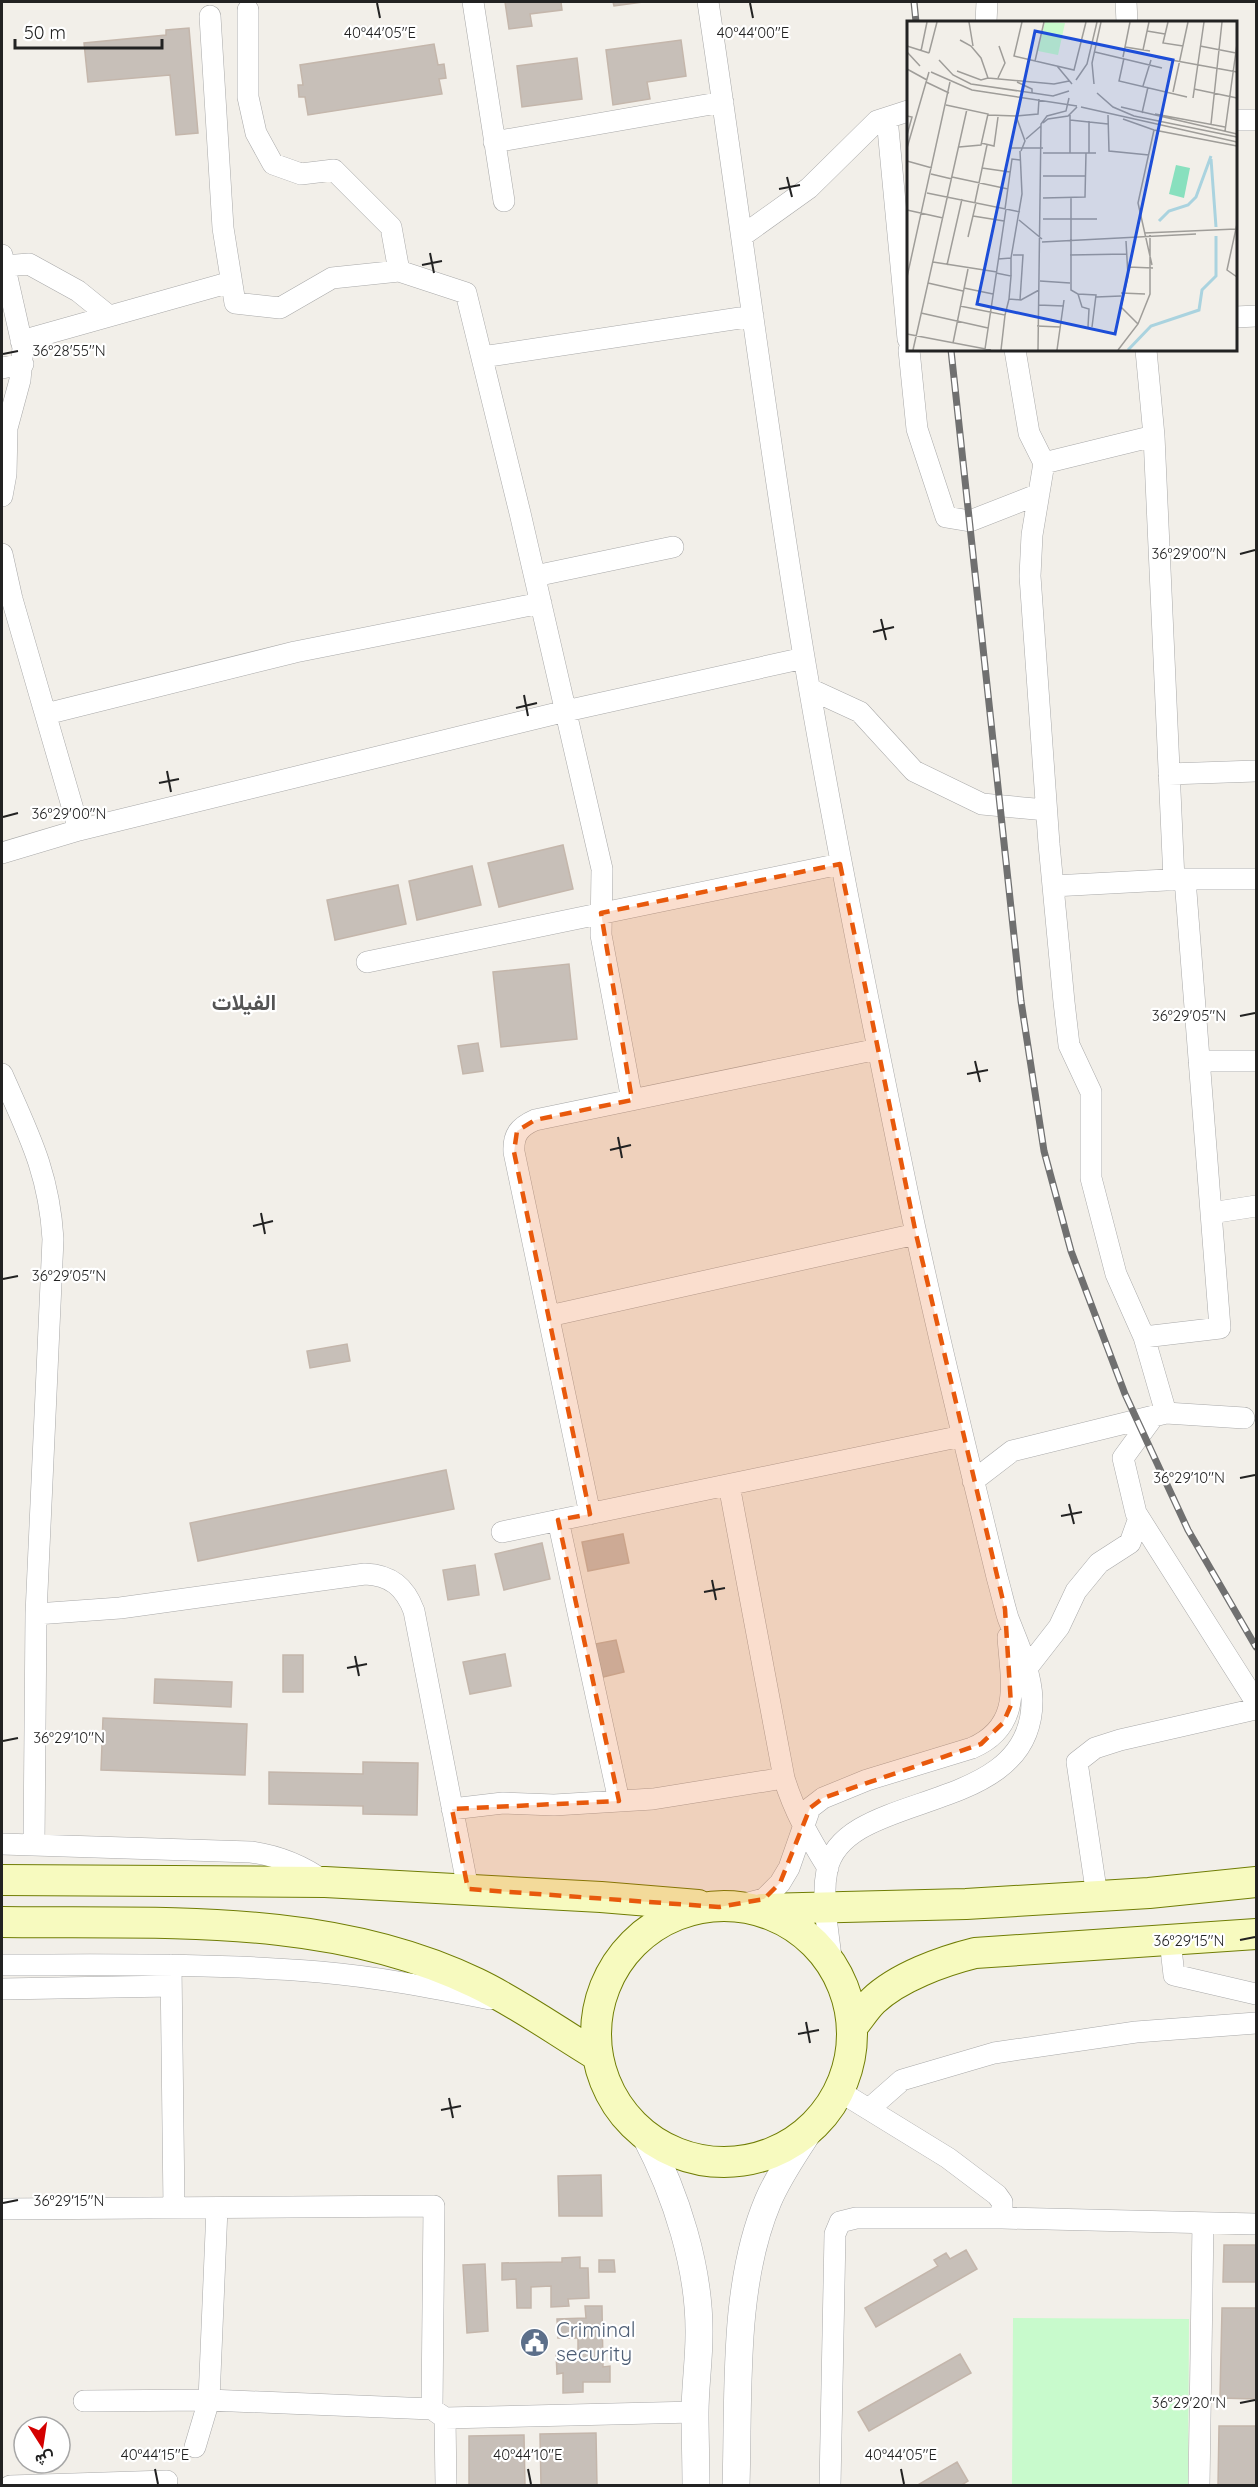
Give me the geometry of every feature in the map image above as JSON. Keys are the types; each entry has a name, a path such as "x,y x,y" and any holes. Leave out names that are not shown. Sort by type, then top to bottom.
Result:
{"main road":[{"path":"2,1880 325,1882 733,1907 826,1908 966,1904 1097,1896 1257,1882"},
{"path":"733,1907 775,1917 799,1930 823,1952 832,1966 846,1995 852,2027 850,2060 839,2091 826,2111 810,2130 780,2150 763,2156 728,2162 710,2161 675,2153 645,2135 628,2119 614,2100 597,2056 596,2029 600,2002 610,1977 624,1954 644,1935 667,1920 692,1911 733,1907"},
{"path":"2,1922 241,1926 330,1936 434,1966 477,1983 597,2056"},
{"path":"852,2027 874,2000 892,1988 912,1976 953,1959 975,1953 1257,1934"}],"street":[{"path":"473,2 504,201"},
{"path":"708,2 804,658 840,864 916,1234 962,1436 1005,1609 1027,1668 1031,1688 1030,1718 1019,1747 999,1769 977,1781 853,1833 841,1843 828,1868 826,1908 832,1966"},
{"path":"986,21 987,2"},
{"path":"1126,2 1127,21"},
{"path":"248,10 248,97 256,133 273,164 301,174 334,170 390,227 399,271"},
{"path":"210,16 224,228 235,303 280,308 332,278 399,271 466,293 535,576 602,869 601,935 632,1100"},
{"path":"494,142 723,102"},
{"path":"742,236 809,188 877,121 907,112"},
{"path":"887,118 907,319"},
{"path":"1237,120 1257,120"},
{"path":"2,496 6,474 7,428 23,364 21,341 3,260 29,264 78,291 109,316"},
{"path":"21,341 231,282"},
{"path":"482,357 753,316"},
{"path":"1237,317 1257,316"},
{"path":"909,351 917,429 946,516 970,521 1039,494"},
{"path":"1015,351 1029,433 1044,463 1032,535 1030,576 1046,810 1070,1045 1091,1092 1091,1178 1116,1274 1144,1336 1159,1415"},
{"path":"1144,1336 1220,1328 1199,1061 1169,774 1154,436 1146,351"},
{"path":"2,368 23,364"},
{"path":"1044,463 1154,436"},
{"path":"535,576 673,547"},
{"path":"2,554 7,600 46,714 79,830"},
{"path":"46,714 295,652 541,603"},
{"path":"2,853 79,830 566,711 804,658"},
{"path":"810,689 860,712 914,771 982,804 1046,810"},
{"path":"1169,774 1257,771"},
{"path":"368,962 840,864"},
{"path":"1053,886 1257,879"},
{"path":"590,1514 514,1141 518,1131 535,1120 878,1049"},
{"path":"1199,1061 1257,1060"},
{"path":"2,1074 46,1181 53,1230 36,1614 34,1844"},
{"path":"1211,1213 1257,1206"},
{"path":"549,1316 916,1234"},
{"path":"1159,1415 1123,1458 1136,1513 1257,1702"},
{"path":"973,1481 1012,1451 1159,1415 1244,1418"},
{"path":"502,1532 962,1436"},
{"path":"729,1485 784,1778 791,1802 828,1868"},
{"path":"1027,1668 1059,1627 1076,1591 1099,1563 1130,1543 1139,1518"},
{"path":"558,1520 619,1801"},
{"path":"36,1614 120,1608 365,1574 379,1574 391,1579 402,1587 414,1611 468,1890"},
{"path":"733,1907 764,1899 773,1891 789,1868 810,1808 823,1798 867,1780 972,1748 997,1731 1008,1714 1012,1688 1005,1609"},
{"path":"1097,1896 1077,1762 1095,1748 1120,1740 1257,1709"},
{"path":"452,1809 504,1803 554,1805 653,1799 784,1778"},
{"path":"2,1844 251,1852 290,1862 325,1882"},
{"path":"1170,1940 1174,1975 1257,1994"},
{"path":"2,1965 171,1975"},
{"path":"2,1989 171,1975 318,1972 372,1978 511,2003"},
{"path":"171,1975 174,2208"},
{"path":"869,2109 902,2079 994,2053 1136,2032 1257,2023"},
{"path":"839,2091 948,2158 997,2195 1002,2202 1002,2218"},
{"path":"736,2486 741,2320 749,2259 768,2200 784,2169 810,2130"},
{"path":"645,2135 660,2163 673,2199 693,2274 700,2334 695,2412 696,2486"},
{"path":"2,2209 434,2206 438,2414 446,2486"},
{"path":"195,2446 209,2400 217,2208"},
{"path":"830,2486 835,2234 840,2222 856,2218 1002,2218 1257,2224"},
{"path":"1199,2486 1203,2223"},
{"path":"84,2400 209,2400 438,2414 695,2412"},
{"path":"10,2486 167,2481"}],"highlighted area":[{"path":"840,864 916,1234 1005,1609 1011,1705 1003,1723 981,1744 823,1798 810,1808 780,1883 764,1899 719,1907 468,1889 452,1809 619,1801 558,1520 590,1514 514,1152 517,1131 535,1120 632,1100 601,913"}],"green space":[{"path":"1013,2318 1189,2319 1188,2485 1012,2485"}],"building":[{"path":"505,2 561,2 562,10 530,14 532,26 509,29"},
{"path":"613,2 643,2 614,6"},
{"path":"189,28 198,133 176,135 170,75 88,82 84,43 166,35 166,30"},
{"path":"681,40 686,76 647,82 650,99 613,105 606,50"},
{"path":"434,44 438,65 444,64 446,78 439,79 442,94 308,115 305,97 299,97 298,85 303,85 300,65"},
{"path":"577,58 582,99 522,107 517,66"},
{"path":"563,845 573,889 499,907 488,863"},
{"path":"472,866 481,905 417,920 409,881"},
{"path":"398,885 406,924 335,940 327,900"},
{"path":"569,964 577,1039 501,1047 493,972"},
{"path":"478,1043 483,1071 463,1074 458,1046"},
{"path":"347,1344 350,1361 310,1368 307,1351"},
{"path":"446,1470 454,1509 198,1561 190,1523"},
{"path":"623,1534 629,1563 588,1571 582,1542"},
{"path":"542,1543 550,1579 504,1590 495,1554"},
{"path":"475,1565 479,1595 448,1600 443,1570"},
{"path":"616,1640 624,1672 603,1677 595,1644"},
{"path":"505,1654 511,1686 470,1694 463,1662"},
{"path":"283,1655 303,1655 303,1692 283,1692"},
{"path":"155,1679 232,1682 231,1707 154,1703"},
{"path":"103,1718 247,1724 245,1775 101,1770"},
{"path":"363,1762 418,1763 417,1815 363,1814 363,1806 269,1804 269,1772 363,1774"},
{"path":"601,2175 602,2216 559,2216 558,2176"},
{"path":"1224,2245 1256,2245 1256,2282 1223,2282"},
{"path":"966,2250 977,2269 876,2327 865,2308 938,2266 934,2260 946,2253 950,2259"},
{"path":"580,2257 580,2268 588,2268 589,2298 568,2299 569,2306 551,2307 551,2286 531,2287 531,2308 517,2308 516,2279 502,2280 502,2263 562,2262 562,2258"},
{"path":"599,2260 614,2260 615,2272 599,2272"},
{"path":"485,2264 488,2331 467,2333 463,2265"},
{"path":"585,2306 602,2306 603,2367 610,2366 610,2382 583,2382 583,2392 563,2393 563,2373 557,2374 556,2352 578,2352 578,2338 558,2338 557,2319 586,2318"},
{"path":"1222,2308 1256,2308 1256,2399 1220,2398"},
{"path":"960,2354 971,2373 869,2431 858,2412"},
{"path":"1219,2426 1256,2426 1256,2486 1218,2486"},
{"path":"596,2433 597,2486 541,2486 540,2434"},
{"path":"524,2435 525,2486 469,2486 469,2436"},
{"path":"957,2462 968,2481 960,2486 916,2486"}],"railway":[{"path":"914,2 916,21"},
{"path":"951,351 1021,1001 1044,1151 1071,1251 1125,1394 1188,1530 1256,1647"}],"place":[{"name":"Criminal security","path":"535,2342"}],"district":[{"name":"الفيلات","path":"244,1002"}]}
